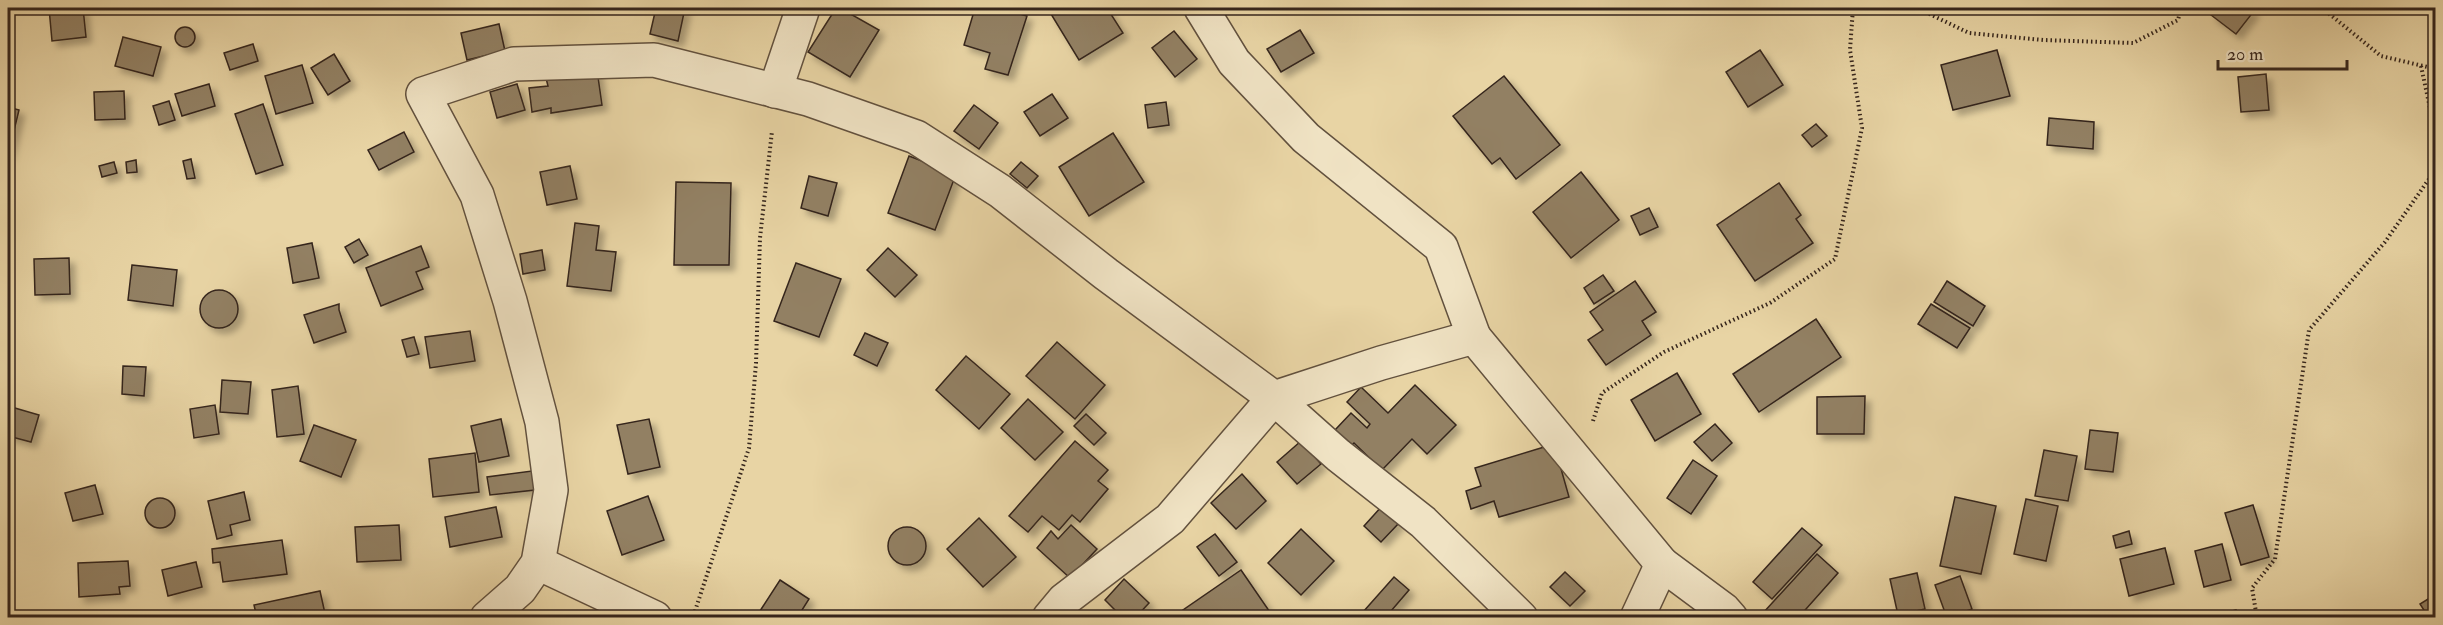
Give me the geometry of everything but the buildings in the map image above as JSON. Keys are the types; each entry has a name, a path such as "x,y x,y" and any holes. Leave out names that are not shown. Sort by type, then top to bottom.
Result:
{"street":[{"path":"775,91 803,8"},
{"path":"1201,8 1234,62 1306,138 1441,247 1474,337 1662,564 1724,610 1731,618"},
{"path":"487,618 520,589 538,563 550,490 542,422 510,301 477,195 423,94 514,64 654,60 807,99 916,137 999,191 1274,398 1338,455 1423,522 1521,618"},
{"path":"1049,618 1064,600 1170,519 1274,398 1381,363 1474,337"},
{"path":"538,563 654,618"},
{"path":"1637,618 1662,564"}],"path":[{"path":"1579,466 1602,393 1664,352 1770,303 1835,259 1862,128 1850,50 1853,8"},
{"path":"1917,8 1969,33 2043,40 2133,43 2178,20 2181,8"},
{"path":"2322,8 2381,56 2436,69"},
{"path":"2421,66 2436,136"},
{"path":"692,618 749,448 756,363 760,238 775,91"},
{"path":"2257,618 2252,588 2275,559 2309,330 2385,242 2436,170"}]}
